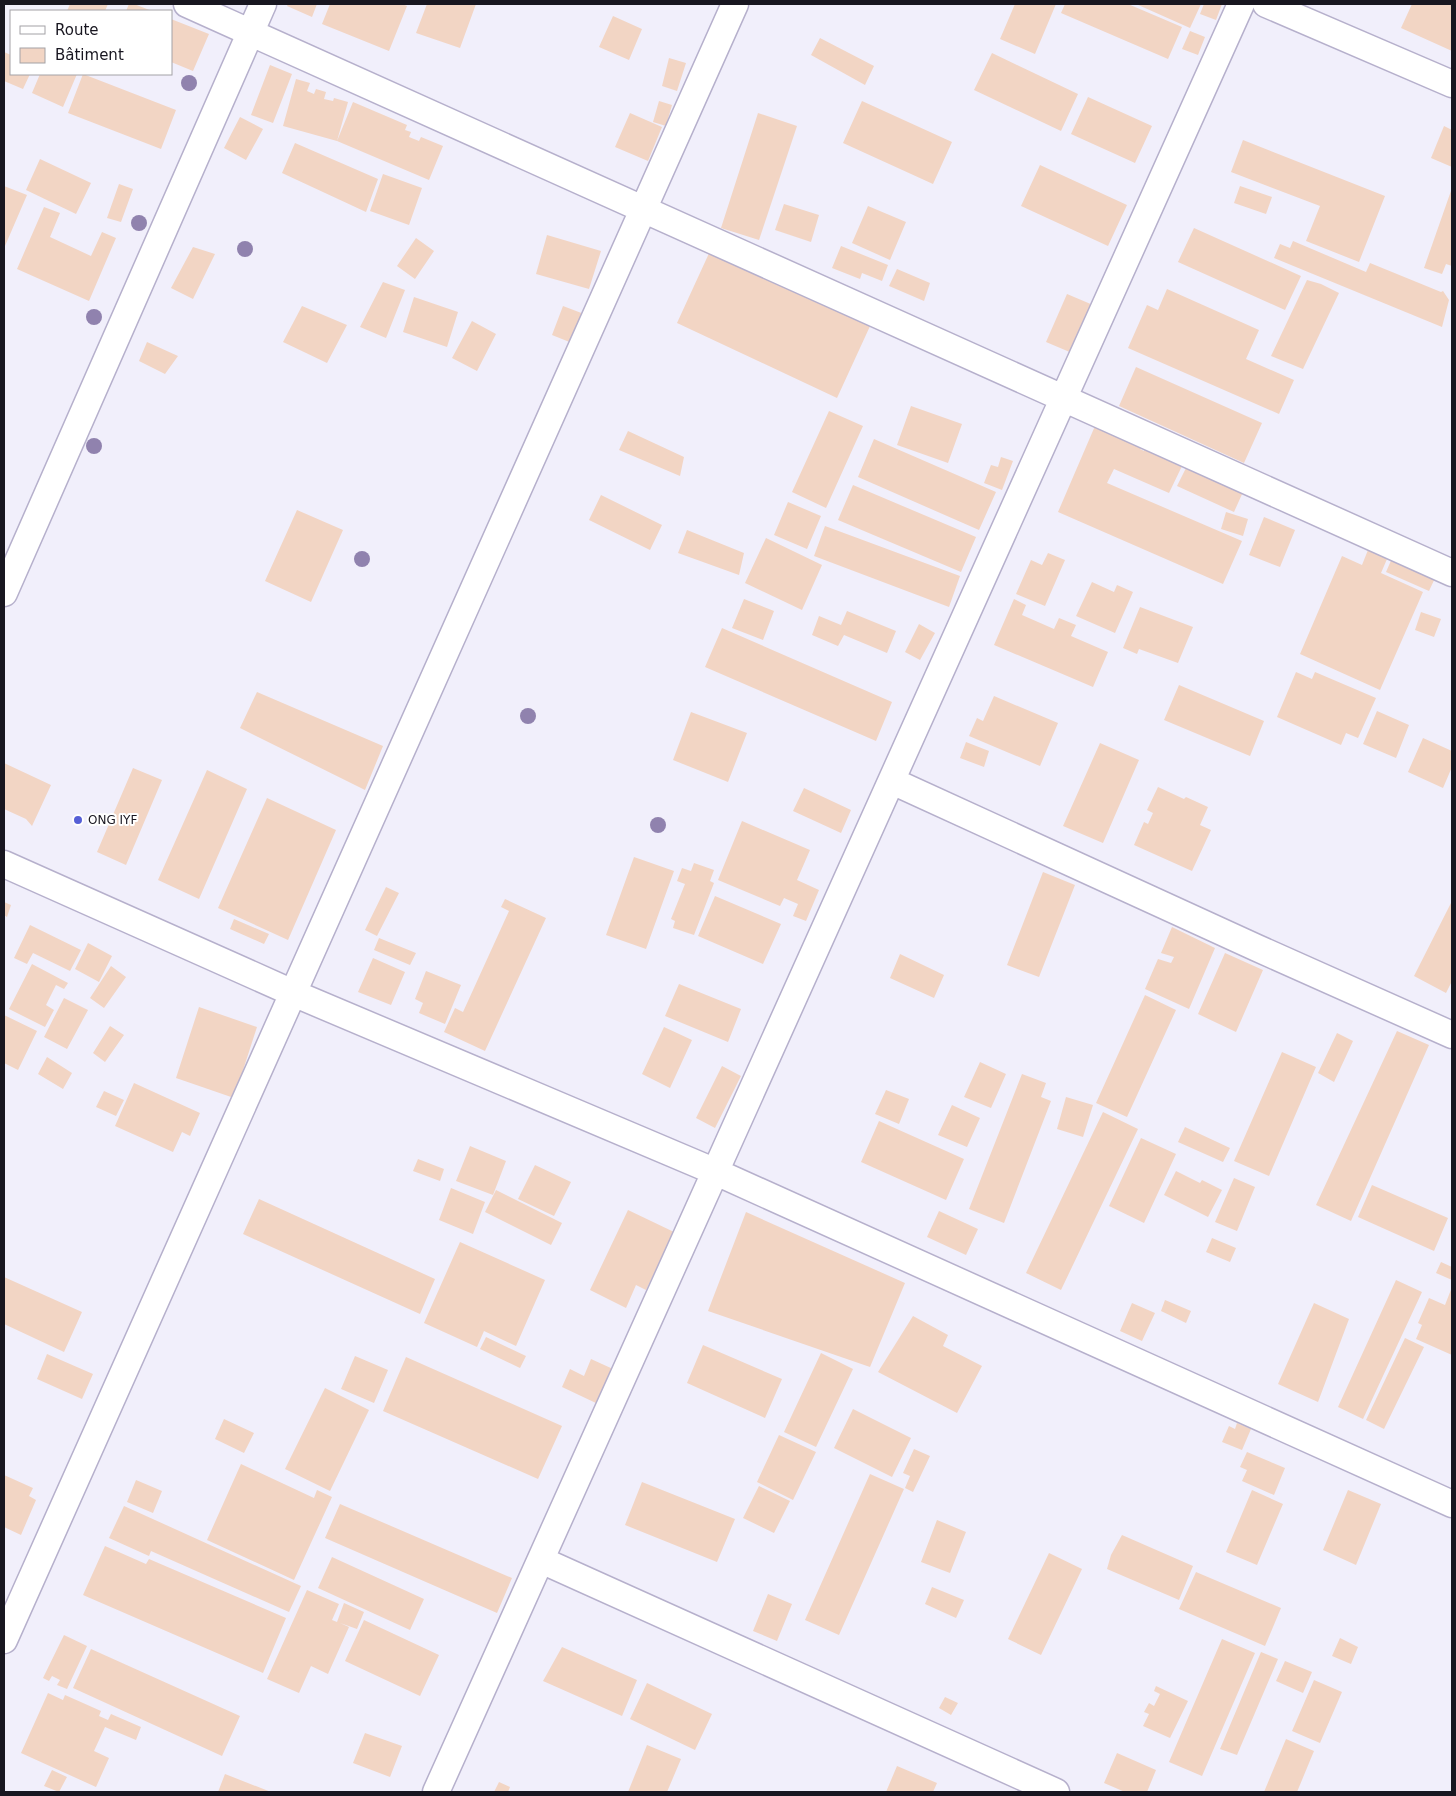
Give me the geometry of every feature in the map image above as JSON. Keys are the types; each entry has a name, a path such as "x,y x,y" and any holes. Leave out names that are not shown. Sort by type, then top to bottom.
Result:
{"street":[{"path":"187,4 1452,573"},
{"path":"4,592 263,4"},
{"path":"4,1640 735,4"},
{"path":"436,1792 1241,4"},
{"path":"1266,4 1452,84"},
{"path":"892,781 1452,1035"},
{"path":"4,864 292,993 716,1172 1452,1504"},
{"path":"541,1560 1056,1792"}],"building":[{"path":"70,4 108,4 105,10 67,10"},
{"path":"129,4 134,4 149,10 126,10"},
{"path":"288,4 317,4 312,17 287,6"},
{"path":"330,4 402,4 407,6 389,51 322,24"},
{"path":"427,4 476,4 460,48 416,33"},
{"path":"1015,4 1056,4 1035,54 1000,39"},
{"path":"1065,4 1128,4 1182,27 1168,59 1061,13"},
{"path":"1136,4 1201,4 1190,28"},
{"path":"1204,4 1222,4 1216,20 1200,14"},
{"path":"1412,4 1452,4 1452,51 1401,28"},
{"path":"613,16 642,29 629,60 599,47"},
{"path":"172,19 209,34 193,71 172,62"},
{"path":"1190,31 1205,37 1198,55 1182,49"},
{"path":"820,38 874,66 865,85 811,55"},
{"path":"4,52 10,55 10,75 30,75 23,89 4,81"},
{"path":"992,53 1078,94 1061,131 974,90"},
{"path":"669,58 686,63 677,91 662,86"},
{"path":"270,65 292,74 273,123 251,115"},
{"path":"40,75 77,75 63,107 32,93"},
{"path":"83,75 176,110 161,149 68,113"},
{"path":"296,79 310,83 307,91 314,94 316,89 326,92 324,99 333,101 334,98 348,102 337,141 283,126"},
{"path":"1088,97 1152,126 1135,163 1071,134"},
{"path":"659,101 672,105 666,126 653,122"},
{"path":"862,101 952,142 933,184 843,143"},
{"path":"353,102 407,125 405,130 411,132 409,137 419,141 421,137 443,146 429,180 337,141"},
{"path":"630,113 662,127 648,161 615,147"},
{"path":"758,113 797,126 759,240 721,228"},
{"path":"240,117 263,129 246,160 224,148"},
{"path":"1444,126 1452,130 1452,167 1431,158"},
{"path":"1243,140 1385,196 1359,262 1306,241 1320,206 1231,172"},
{"path":"295,143 378,179 366,212 282,173"},
{"path":"40,159 91,183 76,214 26,190"},
{"path":"1040,165 1127,205 1108,246 1021,206"},
{"path":"383,174 422,188 409,225 370,211"},
{"path":"119,184 133,189 121,222 107,218"},
{"path":"4,186 27,195 5,246 4,246"},
{"path":"1240,186 1272,197 1266,214 1234,203"},
{"path":"1452,188 1452,266 1446,264 1442,274 1424,268"},
{"path":"784,204 819,215 811,242 775,230"},
{"path":"868,206 906,222 890,260 852,243"},
{"path":"44,207 60,213 50,237 91,256 102,232 116,238 89,301 17,269"},
{"path":"1194,228 1301,276 1285,310 1178,262"},
{"path":"547,235 601,251 589,289 536,274"},
{"path":"416,238 434,251 415,279 397,266"},
{"path":"1293,241 1366,272 1370,263 1441,292 1443,291 1449,300 1442,327 1274,258 1280,244 1290,248"},
{"path":"841,246 888,265 882,281 862,273 860,279 832,268"},
{"path":"193,247 215,254 193,299 171,288"},
{"path":"711,249 871,324 837,398 677,323"},
{"path":"897,269 930,283 924,301 889,286"},
{"path":"1307,280 1321,284 1339,293 1303,369 1271,356"},
{"path":"383,282 405,290 386,338 360,327"},
{"path":"1167,289 1259,330 1246,359 1294,380 1279,414 1128,348 1147,305 1158,310"},
{"path":"1067,294 1093,305 1072,353 1046,342"},
{"path":"414,297 458,312 447,347 403,332"},
{"path":"302,306 347,325 327,363 283,342"},
{"path":"563,306 584,314 572,343 552,335"},
{"path":"472,321 496,334 477,371 452,358"},
{"path":"147,342 178,356 165,374 139,361"},
{"path":"1136,367 1262,423 1244,463 1119,406"},
{"path":"911,406 962,424 948,463 897,445"},
{"path":"829,411 863,426 826,508 792,492"},
{"path":"1095,426 1145,440 1140,449 1144,451 1148,441 1183,464 1169,493 1114,469 1107,483 1242,541 1223,584 1058,512"},
{"path":"628,431 684,457 680,476 619,450"},
{"path":"874,439 996,492 979,530 858,477"},
{"path":"1001,457 1013,461 1002,490 984,483 991,465 998,467"},
{"path":"1187,466 1243,492 1234,512 1177,486"},
{"path":"853,485 976,537 961,572 838,520"},
{"path":"601,495 662,525 650,550 589,520"},
{"path":"788,502 821,516 807,549 774,535"},
{"path":"297,510 343,530 311,602 265,581"},
{"path":"1226,512 1248,519 1243,536 1221,529"},
{"path":"1264,517 1295,530 1280,567 1249,555"},
{"path":"825,526 960,576 949,607 814,556"},
{"path":"687,530 744,553 739,575 678,553"},
{"path":"766,538 822,565 802,610 745,583"},
{"path":"1368,550 1387,559 1381,573 1423,592 1380,690 1300,654 1342,556 1362,565"},
{"path":"1048,553 1065,560 1045,606 1016,594 1031,560 1042,565"},
{"path":"1393,556 1436,576 1429,591 1386,572"},
{"path":"1092,582 1114,592 1117,585 1133,592 1115,633 1076,616"},
{"path":"744,599 774,611 763,640 732,628"},
{"path":"1014,599 1026,605 1022,615 1054,629 1059,618 1076,625 1071,636 1108,652 1093,687 994,645"},
{"path":"1140,607 1193,627 1178,663 1139,649 1137,654 1123,648"},
{"path":"847,611 896,631 887,653 844,635 838,646 812,635 819,616 841,625"},
{"path":"1421,612 1441,619 1434,637 1415,630"},
{"path":"919,624 935,633 920,660 905,652"},
{"path":"722,628 892,702 876,741 705,667"},
{"path":"1296,672 1312,679 1315,672 1376,698 1358,738 1346,733 1341,745 1277,717"},
{"path":"1179,685 1264,721 1250,756 1164,720"},
{"path":"257,692 383,746 365,790 240,728"},
{"path":"994,696 1058,723 1040,766 969,736 977,718 983,721"},
{"path":"1377,711 1409,725 1396,758 1363,744"},
{"path":"691,712 747,733 728,782 673,760"},
{"path":"1423,738 1452,751 1452,767 1443,788 1408,772"},
{"path":"966,742 989,751 984,767 960,758"},
{"path":"1100,743 1139,760 1103,843 1063,826"},
{"path":"4,763 51,785 32,826 26,819 4,809"},
{"path":"133,768 162,780 126,865 97,852"},
{"path":"207,770 247,789 199,899 158,880"},
{"path":"1158,787 1208,807 1200,825 1211,830 1192,871 1134,845 1144,822 1148,824 1153,813 1147,810"},
{"path":"804,788 851,810 841,833 793,811"},
{"path":"267,798 336,830 288,940 218,908"},
{"path":"742,821 810,850 797,880 819,890 806,921 793,916 798,904 784,898 780,906 718,880"},
{"path":"634,857 674,871 646,949 606,935"},
{"path":"694,863 714,870 710,881 714,883 694,935 673,928 675,921 671,919 685,884 677,881 682,868 691,871"},
{"path":"1043,872 1075,885 1039,977 1007,965"},
{"path":"386,887 399,893 377,936 365,930"},
{"path":"715,896 781,924 763,964 698,936"},
{"path":"505,899 546,918 485,1051 444,1032 455,1008 463,1012 509,911 501,907"},
{"path":"1452,901 1452,981 1446,993 1414,976"},
{"path":"4,902 11,905 7,917 4,915"},
{"path":"234,919 269,934 264,944 230,929"},
{"path":"30,925 81,950 70,971 33,953 27,964 14,958"},
{"path":"1172,927 1215,948 1189,1009 1145,989 1158,959 1171,963 1174,957 1161,953"},
{"path":"379,938 416,953 410,965 374,950"},
{"path":"88,943 112,956 99,982 75,969"},
{"path":"1225,953 1263,970 1236,1032 1198,1014"},
{"path":"900,954 944,975 934,998 890,978"},
{"path":"373,958 405,972 391,1005 358,992"},
{"path":"32,964 68,983 64,989 56,985 46,1005 54,1010 45,1027 9,1009"},
{"path":"111,966 126,977 104,1008 90,998"},
{"path":"426,971 461,985 445,1024 419,1013 423,1003 415,999"},
{"path":"679,984 741,1009 728,1042 665,1016"},
{"path":"1145,995 1176,1010 1127,1117 1096,1103"},
{"path":"64,998 88,1010 67,1049 44,1037"},
{"path":"199,1007 257,1027 234,1098 176,1078"},
{"path":"4,1015 37,1031 18,1070 4,1063"},
{"path":"110,1026 124,1035 105,1062 93,1053"},
{"path":"664,1027 692,1040 670,1088 642,1074"},
{"path":"1397,1031 1429,1045 1351,1221 1316,1205"},
{"path":"1337,1033 1353,1041 1334,1082 1318,1073"},
{"path":"1282,1052 1316,1067 1269,1176 1234,1161"},
{"path":"47,1057 72,1073 63,1089 38,1074"},
{"path":"980,1062 1006,1074 991,1108 964,1097"},
{"path":"722,1066 741,1076 715,1128 696,1118"},
{"path":"1022,1074 1046,1083 1041,1097 1051,1101 1004,1223 969,1209"},
{"path":"134,1083 200,1113 190,1136 182,1132 173,1152 115,1126"},
{"path":"886,1090 909,1099 899,1124 875,1114"},
{"path":"104,1091 124,1100 116,1116 96,1107"},
{"path":"1066,1097 1093,1105 1083,1137 1057,1129"},
{"path":"952,1105 980,1118 967,1147 938,1135"},
{"path":"1103,1112 1138,1129 1061,1290 1026,1273"},
{"path":"879,1121 964,1159 946,1200 861,1162"},
{"path":"1185,1127 1230,1148 1223,1162 1178,1142"},
{"path":"1141,1138 1176,1154 1144,1223 1109,1206"},
{"path":"470,1146 506,1161 493,1195 456,1181"},
{"path":"418,1159 444,1169 440,1181 413,1171"},
{"path":"535,1165 571,1182 554,1216 518,1199"},
{"path":"1176,1171 1200,1183 1202,1180 1222,1190 1208,1217 1164,1195"},
{"path":"1234,1178 1255,1187 1237,1231 1215,1222"},
{"path":"1372,1185 1448,1218 1434,1251 1358,1217"},
{"path":"451,1188 485,1202 473,1234 439,1220"},
{"path":"496,1190 562,1223 551,1245 485,1212"},
{"path":"259,1199 435,1279 420,1314 243,1234"},
{"path":"628,1210 674,1232 646,1290 636,1285 626,1308 590,1290"},
{"path":"939,1211 978,1229 966,1255 927,1237"},
{"path":"746,1212 905,1283 870,1367 708,1311"},
{"path":"1212,1238 1236,1248 1230,1262 1206,1252"},
{"path":"460,1242 545,1280 516,1346 484,1331 477,1347 424,1323"},
{"path":"1441,1262 1452,1267 1452,1280 1436,1273"},
{"path":"4,1277 82,1312 64,1352 4,1324"},
{"path":"1396,1280 1422,1292 1363,1419 1338,1407"},
{"path":"1452,1287 1452,1355 1416,1339 1422,1325 1418,1323 1429,1298 1445,1305"},
{"path":"1165,1300 1191,1311 1186,1323 1161,1311"},
{"path":"1132,1303 1155,1313 1142,1341 1120,1331"},
{"path":"1314,1303 1349,1319 1318,1402 1278,1384"},
{"path":"913,1316 948,1335 943,1346 982,1366 957,1413 878,1372"},
{"path":"486,1337 526,1356 520,1368 480,1349"},
{"path":"1405,1338 1424,1347 1384,1429 1366,1420"},
{"path":"703,1345 782,1379 765,1418 687,1383"},
{"path":"821,1353 853,1369 816,1447 784,1432"},
{"path":"47,1354 93,1374 82,1399 37,1379"},
{"path":"355,1356 388,1370 374,1403 341,1389"},
{"path":"406,1357 562,1426 538,1479 383,1411"},
{"path":"591,1359 613,1369 598,1404 562,1387 570,1369 584,1376"},
{"path":"325,1388 369,1410 330,1491 285,1469"},
{"path":"853,1409 911,1438 892,1477 834,1448"},
{"path":"224,1419 254,1433 244,1453 215,1439"},
{"path":"1237,1423 1251,1429 1242,1450 1222,1442 1229,1426 1235,1429"},
{"path":"779,1435 816,1452 793,1500 757,1482"},
{"path":"914,1449 930,1456 913,1492 905,1488 910,1476 903,1473"},
{"path":"1247,1452 1285,1468 1274,1495 1242,1481 1247,1470 1240,1467"},
{"path":"241,1464 314,1498 317,1490 332,1497 294,1580 207,1540"},
{"path":"870,1474 904,1489 839,1635 805,1620"},
{"path":"4,1475 33,1488 29,1496 36,1500 21,1535 4,1527"},
{"path":"136,1480 162,1491 153,1513 127,1502"},
{"path":"642,1482 735,1519 717,1562 625,1525"},
{"path":"759,1486 790,1501 774,1533 743,1518"},
{"path":"1252,1490 1283,1504 1257,1565 1226,1552"},
{"path":"1348,1490 1381,1504 1356,1565 1323,1550"},
{"path":"340,1504 512,1578 497,1613 325,1538"},
{"path":"124,1506 301,1586 289,1612 151,1551 149,1556 109,1538"},
{"path":"937,1520 966,1532 950,1573 921,1562"},
{"path":"1122,1535 1193,1566 1179,1600 1107,1569 1111,1555"},
{"path":"105,1546 146,1564 149,1559 286,1618 263,1673 83,1595"},
{"path":"1049,1553 1082,1569 1041,1655 1008,1639"},
{"path":"332,1557 424,1599 410,1630 318,1588"},
{"path":"1196,1572 1281,1608 1265,1646 1179,1609"},
{"path":"932,1587 964,1600 956,1618 925,1604"},
{"path":"307,1590 339,1604 332,1620 337,1622 344,1603 364,1612 357,1629 340,1623 349,1627 328,1674 311,1666 299,1693 267,1679"},
{"path":"768,1594 792,1604 777,1641 753,1631"},
{"path":"364,1620 439,1655 420,1696 345,1661"},
{"path":"64,1635 87,1646 67,1689 57,1685 60,1680 52,1676 49,1681 43,1678"},
{"path":"1340,1638 1358,1647 1351,1664 1332,1656"},
{"path":"1222,1639 1255,1653 1202,1776 1169,1762"},
{"path":"562,1647 637,1680 622,1716 543,1681"},
{"path":"91,1649 240,1716 222,1756 73,1688"},
{"path":"1261,1652 1278,1659 1237,1755 1220,1749"},
{"path":"1285,1661 1312,1672 1303,1693 1276,1681"},
{"path":"1314,1680 1342,1692 1320,1743 1292,1731"},
{"path":"647,1683 712,1714 695,1750 630,1719"},
{"path":"1156,1686 1188,1701 1170,1738 1143,1726 1149,1714 1144,1712 1149,1703 1154,1706 1160,1694 1154,1691"},
{"path":"48,1693 63,1700 65,1695 101,1711 99,1716 108,1720 111,1714 141,1727 136,1740 105,1727 94,1751 109,1758 96,1787 21,1753"},
{"path":"945,1697 958,1703 951,1715 939,1708"},
{"path":"365,1733 402,1746 390,1777 353,1763"},
{"path":"1286,1739 1314,1751 1297,1792 1264,1792"},
{"path":"647,1745 681,1759 667,1792 628,1792"},
{"path":"1117,1753 1156,1770 1147,1792 1125,1792 1104,1783"},
{"path":"897,1766 937,1783 933,1792 886,1792"},
{"path":"52,1770 67,1777 59,1792 44,1786"},
{"path":"225,1774 271,1792 218,1792"},
{"path":"499,1782 510,1787 508,1792 494,1792"}],"place":[{"name":"ONG IYF","path":"78,820"}]}
